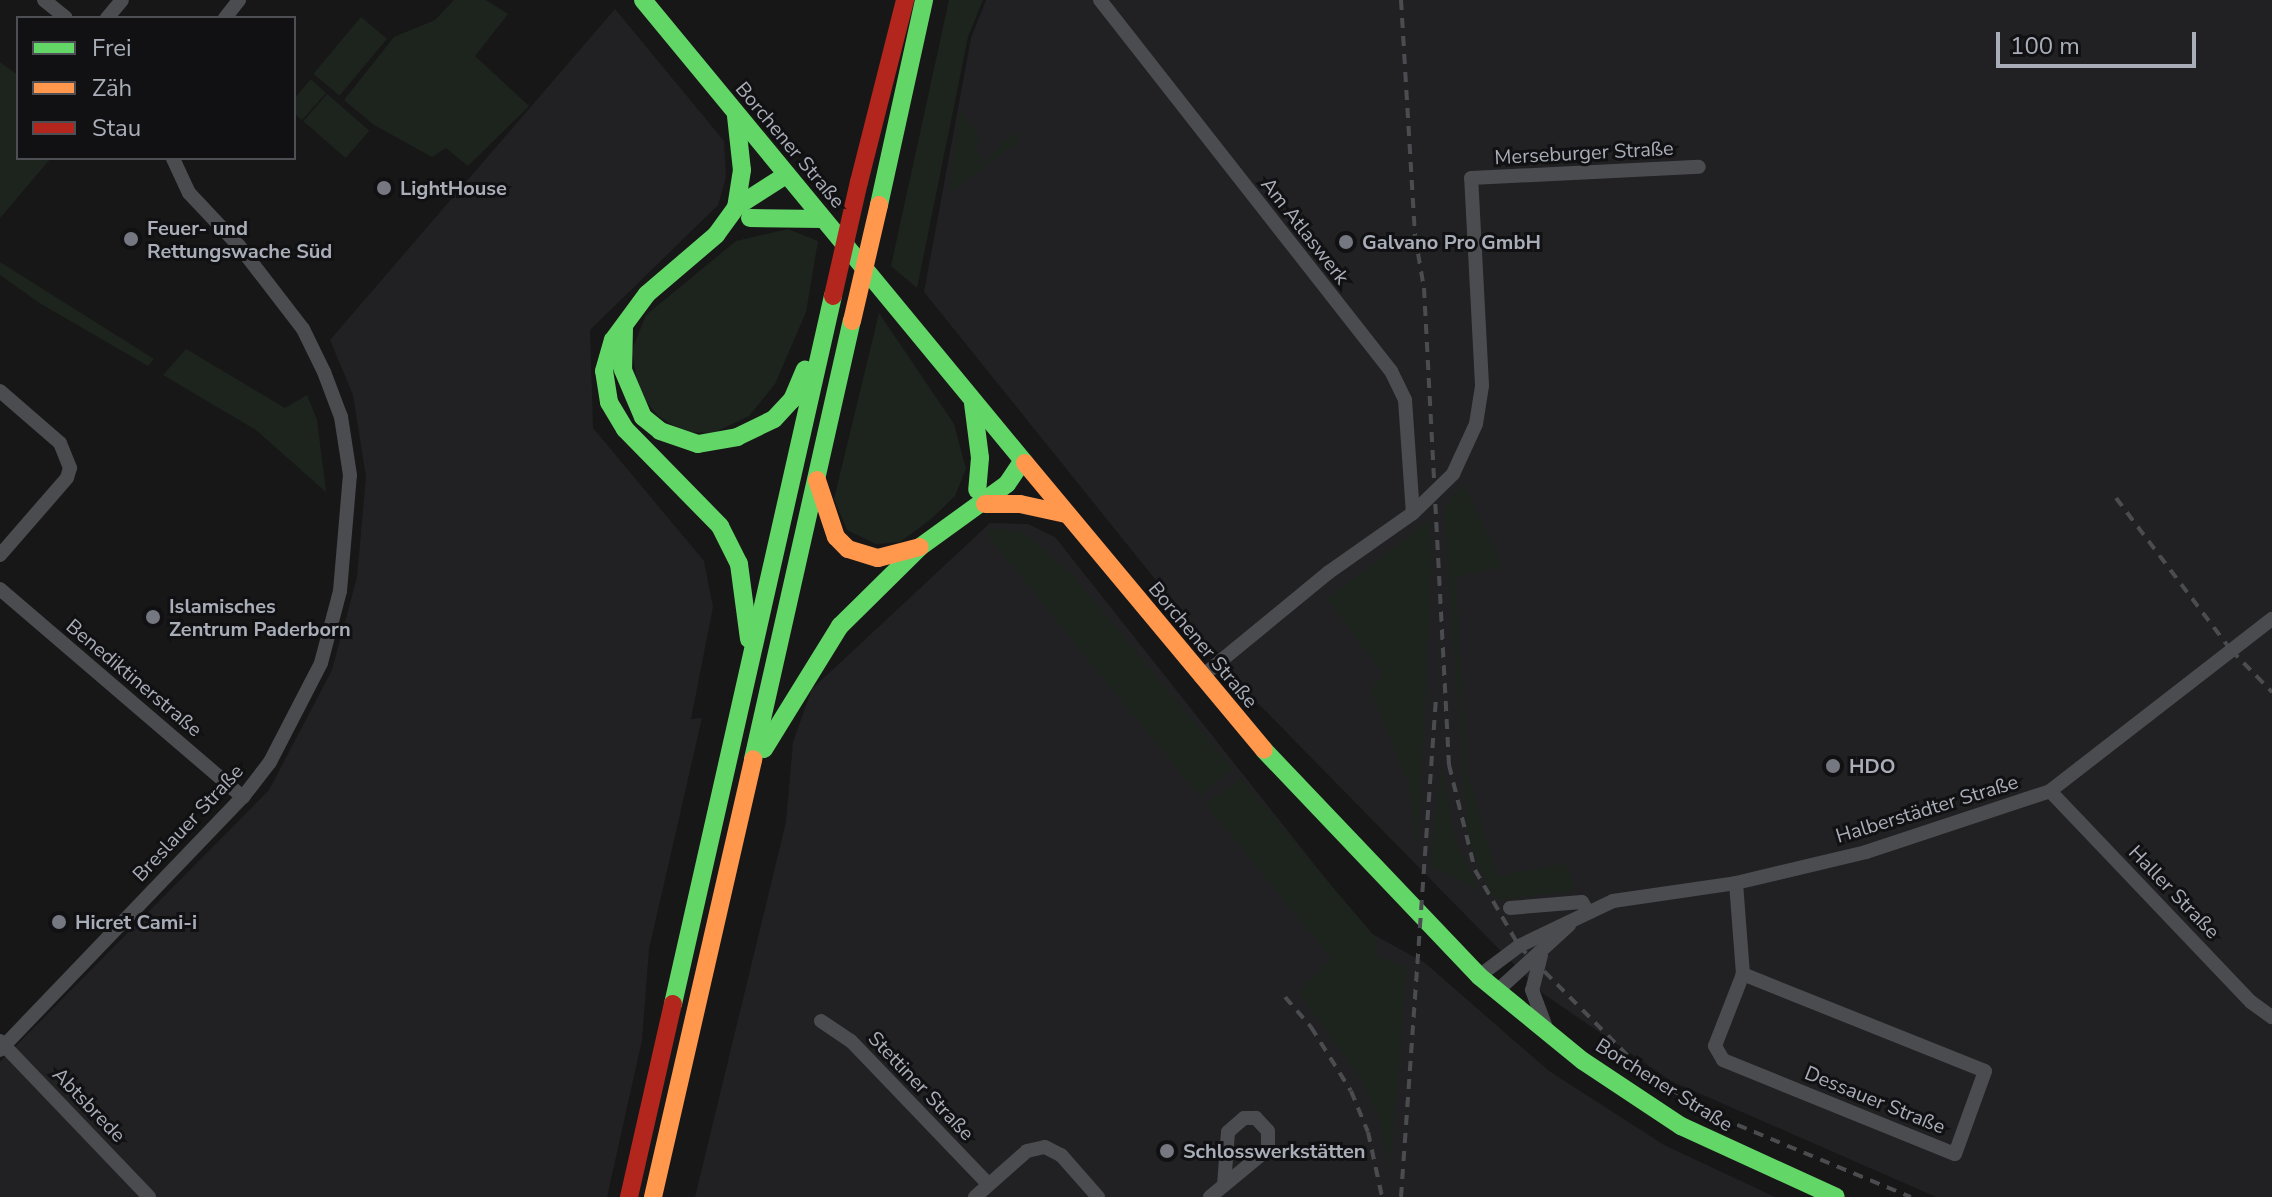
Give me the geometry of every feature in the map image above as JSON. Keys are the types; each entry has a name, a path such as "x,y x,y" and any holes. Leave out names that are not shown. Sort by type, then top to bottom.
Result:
{"main road":[{"name":"Borchener Straße","path":"643,0 1201,677 1373,868 1479,976 1548,1035 1681,1126 1811,1191 1836,1197"},
{"path":"629,1197 859,182 905,0"},
{"path":"653,1197 924,0"},
{"path":"736,116 743,212"},
{"path":"751,659 739,564 720,526 644,453 609,402 605,355 624,322 647,294 786,175"},
{"path":"743,212 823,219"},
{"path":"624,322 623,370 643,417 676,438 717,443 760,428 792,400 833,296"},
{"path":"973,403 981,497"},
{"path":"747,780 840,626 920,547 981,497 1006,466 1022,462"},
{"path":"816,478 836,537 848,549 878,558 920,547"},
{"path":"981,497 1066,514"}],"street":[{"path":"44,0 64,16"},
{"path":"109,16 122,0"},
{"path":"227,16 239,0"},
{"name":"Am Atlaswerk","path":"1100,0 1401,385 1413,513"},
{"name":"Breslauer Straße","path":"1,1045 243,797 297,718 321,663 340,591 348,530 348,450 341,417 303,329 239,246 189,193 174,160"},
{"name":"Merseburger Straße","path":"1413,513 1453,474 1476,424 1482,385 1471,178 1699,167"},
{"path":"0,391 60,443 70,468 0,555"},
{"path":"1201,677 1329,572 1413,513"},
{"name":"Benediktinerstraße","path":"0,589 243,797"},
{"name":"Halberstädter Straße","path":"1479,976 1519,946 1613,901 1736,883 1909,839 2050,791 2272,619"},
{"name":"Haller Straße","path":"2050,791 2251,1002 2272,1017"},
{"name":"Dessauer Straße","path":"1736,883 1743,974 1715,1046 1723,1060 1955,1154 1985,1071 1743,974"},
{"name":"Halberstädter Straße","path":"1497,991 1582,914 1582,902 1510,908"},
{"path":"1541,954 1532,990 1548,1035"},
{"name":"Stettiner Straße","path":"821,1021 851,1041 988,1184"},
{"name":"Abtsbrede","path":"1,1045 149,1197"},
{"path":"1210,1197 1268,1149 1268,1131 1256,1118 1244,1118 1228,1132 1224,1185"},
{"path":"975,1197 1027,1151 1045,1147 1061,1155 1098,1197"}],"shaded area":[{"path":"454,0 486,0 508,14 475,56 529,106 468,166 446,148 432,157 374,125 344,100 394,37 435,20"},
{"path":"949,0 983,0 968,37 917,288 891,266"},
{"path":"986,0 2272,0 2272,1197 1936,1197 1671,1081 1542,993 1241,686 924,292 971,38"},
{"path":"615,9 724,141 726,177 718,205 590,330 593,428 704,561 713,607 691,719 702,718 649,949 642,1040 607,1197 0,1197 0,1062 269,790 332,670 357,577 366,477 353,395 330,340"},
{"path":"361,17 387,39 339,96 313,74"},
{"path":"0,62 16,74 16,160 49,160 0,218"},
{"path":"311,79 326,93 302,120 296,115 296,97"},
{"path":"327,94 369,131 346,158 303,121"},
{"path":"960,110 979,135 976,147 983,164 1014,132 1021,139 949,193"},
{"path":"788,229 818,241 806,312 775,384 749,416 713,433 684,432 658,416 639,393 632,350 646,315 736,241"},
{"path":"0,262 154,359 148,366 41,304 0,275"},
{"path":"879,313 954,424 966,469 955,496 930,520 900,542 876,544 847,530 834,499"},
{"path":"186,349 285,408 307,395 317,420 326,492 256,430 163,375"},
{"path":"1463,483 1503,567 1455,577 1467,771 1497,876 1567,863 1575,885 1570,891 1505,900 1491,895 1468,839 1444,510"},
{"path":"1429,520 1432,557 1418,852 1408,782 1370,690 1383,674 1327,599"},
{"path":"990,523 1028,524 1055,537 1367,931 1425,963 1549,1071 1664,1145 1775,1197 695,1197 786,822 793,742 812,689"},
{"path":"992,528 1023,532 1071,573 1232,768 1200,797 986,534"},
{"path":"1441,763 1456,844 1481,891 1430,866"},
{"path":"1240,778 1375,937 1378,957 1407,967 1390,1169 1378,1115 1361,1079 1298,992 1332,959 1206,805"}],"railway":[{"path":"1401,0 1415,236 1424,288 1449,765 1475,870 1519,946 1640,1068 1704,1111 1911,1197"},
{"path":"2116,498 2231,650 2272,692"},
{"path":"1401,1197 1436,698"},
{"path":"1285,997 1311,1027 1351,1091 1368,1132 1382,1197"}],"traffic: fast":[{"path":"643,0 1025,463"},
{"path":"879,205 924,0"},
{"path":"736,116 742,170 736,207"},
{"path":"749,639 739,564 720,526 625,429 609,402 604,371 613,340 647,294 716,235 736,207 786,175"},
{"path":"750,218 823,219"},
{"path":"673,1004 833,296"},
{"path":"753,759 852,321"},
{"path":"624,327 623,370 643,417 660,431 698,444 737,437 774,419 792,400 805,370"},
{"path":"973,403 980,458 977,490"},
{"path":"764,749 840,626 920,547 1007,484 1022,462"},
{"path":"1264,750 1479,976 1583,1061 1681,1126 1836,1197"}],"traffic: slow":[{"path":"852,321 879,205"},
{"path":"1025,463 1264,750"},
{"path":"817,480 836,537 848,549 878,558 920,547"},
{"path":"985,504 1020,504 1066,514"},
{"path":"653,1197 753,759"}],"traffic: jam":[{"path":"859,182 905,0"},
{"path":"833,296 859,182"},
{"path":"629,1197 673,1004"}],"place":[{"name":"LightHouse","path":"384,188"},
{"name":"Feuer- und Rettungswache Süd","path":"131,239"},
{"name":"Galvano Pro GmbH","path":"1346,242"},
{"name":"Islamisches Zentrum Paderborn","path":"153,617"},
{"name":"HDO","path":"1833,766"},
{"name":"Hicret Cami-i","path":"59,922"},
{"name":"Schlosswerkstätten","path":"1167,1151"}]}
